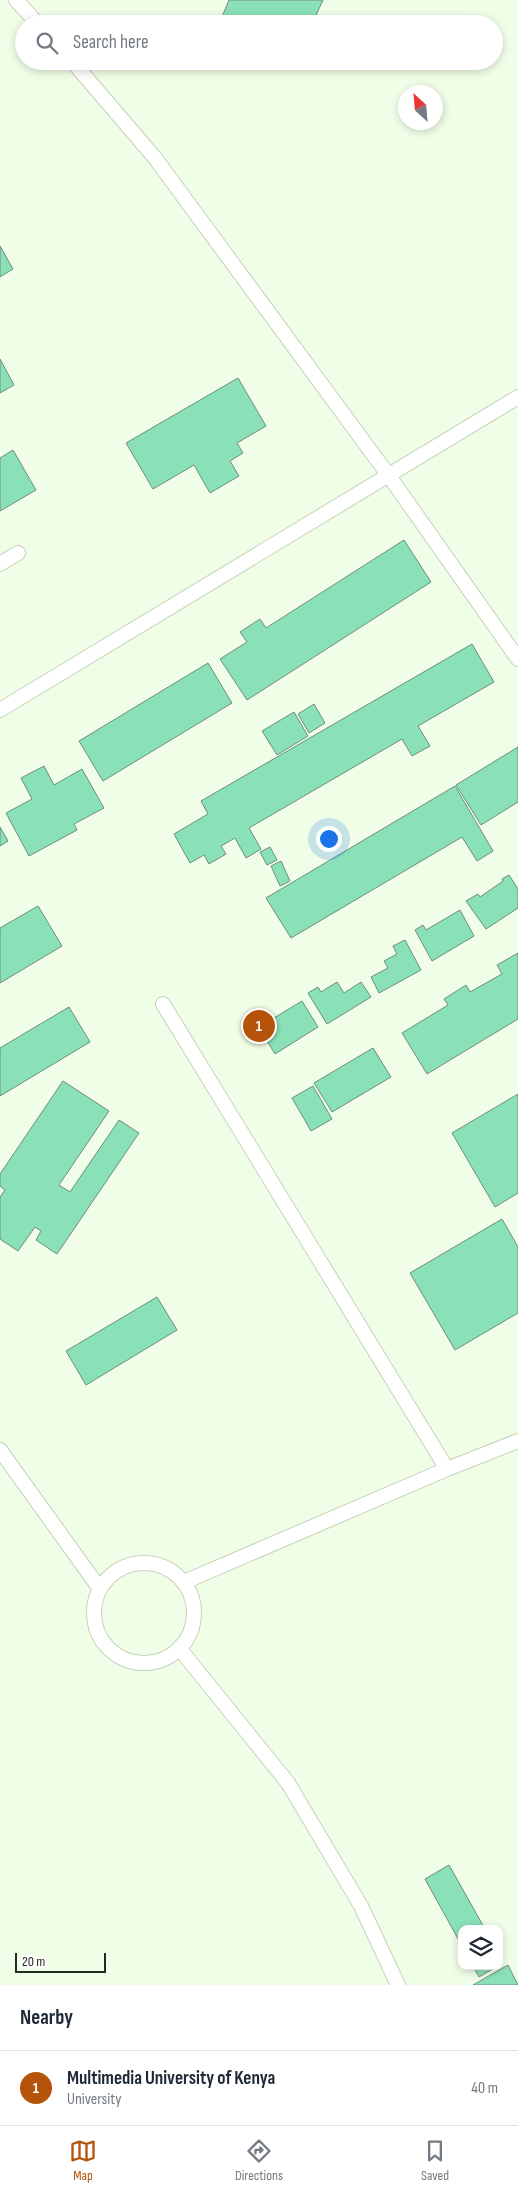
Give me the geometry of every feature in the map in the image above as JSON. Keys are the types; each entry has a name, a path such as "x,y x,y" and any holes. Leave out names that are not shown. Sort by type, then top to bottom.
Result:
{"lane":[{"path":"16,0 30,15"},
{"path":"80,70 155,158 389,476 518,659"},
{"path":"0,710 518,397"},
{"path":"0,564 18,553"},
{"path":"163,1004 447,1469"},
{"path":"184,1582 447,1469 518,1441"},
{"path":"0,1450 100,1589"},
{"path":"142,1563 158,1565 174,1572 184,1582 194,1609 190,1630 179,1648 164,1658 147,1663 130,1660 113,1653 101,1640 94,1623 94,1606 100,1589 110,1575 125,1566 142,1563"},
{"path":"179,1648 288,1783 362,1906 398,1985"}],"building":[{"path":"229,0 323,0 316,15 223,15"},
{"path":"0,246 13,269 0,277"},
{"path":"0,359 14,385 0,393"},
{"path":"238,378 266,426 237,443 243,453 230,461 239,476 210,493 194,465 153,489 126,443"},
{"path":"13,450 36,490 0,511 0,458"},
{"path":"404,540 431,582 247,700 220,659 247,642 240,632 260,619 266,628"},
{"path":"472,644 494,682 418,726 430,746 412,756 402,739 249,828 261,849 246,858 235,838 221,846 226,854 209,864 204,855 190,863 174,834 208,814 201,801"},
{"path":"208,663 232,703 103,781 79,741"},
{"path":"314,704 325,723 309,733 298,714"},
{"path":"294,712 308,736 277,755 262,731"},
{"path":"518,747 518,802 481,825 456,785"},
{"path":"44,766 54,785 82,769 104,808 74,824 77,830 29,856 6,813 32,799 21,778"},
{"path":"455,786 493,851 477,861 462,837 291,938 266,898"},
{"path":"0,827 8,841 0,846"},
{"path":"270,847 277,860 267,865 260,852"},
{"path":"281,861 290,881 280,886 271,866"},
{"path":"509,875 518,889 518,908 486,929 466,901 478,894 480,897"},
{"path":"38,906 62,946 0,983 0,928"},
{"path":"460,910 474,936 432,961 415,930 423,925 426,930"},
{"path":"405,940 421,970 379,993 371,977 388,968 384,961 397,954 393,946"},
{"path":"518,953 518,1019 427,1074 402,1033 448,1005 444,999 466,985 470,992 502,974 497,965"},
{"path":"337,982 344,993 361,982 371,997 327,1024 308,993 318,987 321,992"},
{"path":"302,1001 318,1027 275,1054 257,1024 267,1018 269,1021"},
{"path":"69,1007 90,1042 0,1096 0,1048"},
{"path":"373,1048 391,1077 332,1112 314,1083"},
{"path":"63,1081 109,1111 59,1185 70,1192 119,1120 139,1133 57,1254 36,1240 41,1231 35,1227 18,1251 0,1239 0,1197 5,1190 0,1186 0,1174"},
{"path":"313,1086 332,1119 311,1131 292,1098"},
{"path":"518,1094 518,1193 495,1207 452,1133"},
{"path":"502,1219 518,1247 518,1313 455,1350 410,1273"},
{"path":"157,1297 177,1330 86,1385 66,1351"},
{"path":"449,1865 483,1925 458,1925 458,1939 425,1879"},
{"path":"508,1965 518,1985 473,1985 499,1970 503,1970 503,1968"},
{"path":"475,1970 491,1970 479,1977"}],"place":[{"name":"Multimedia University of Kenya","path":"259,1026"}]}
